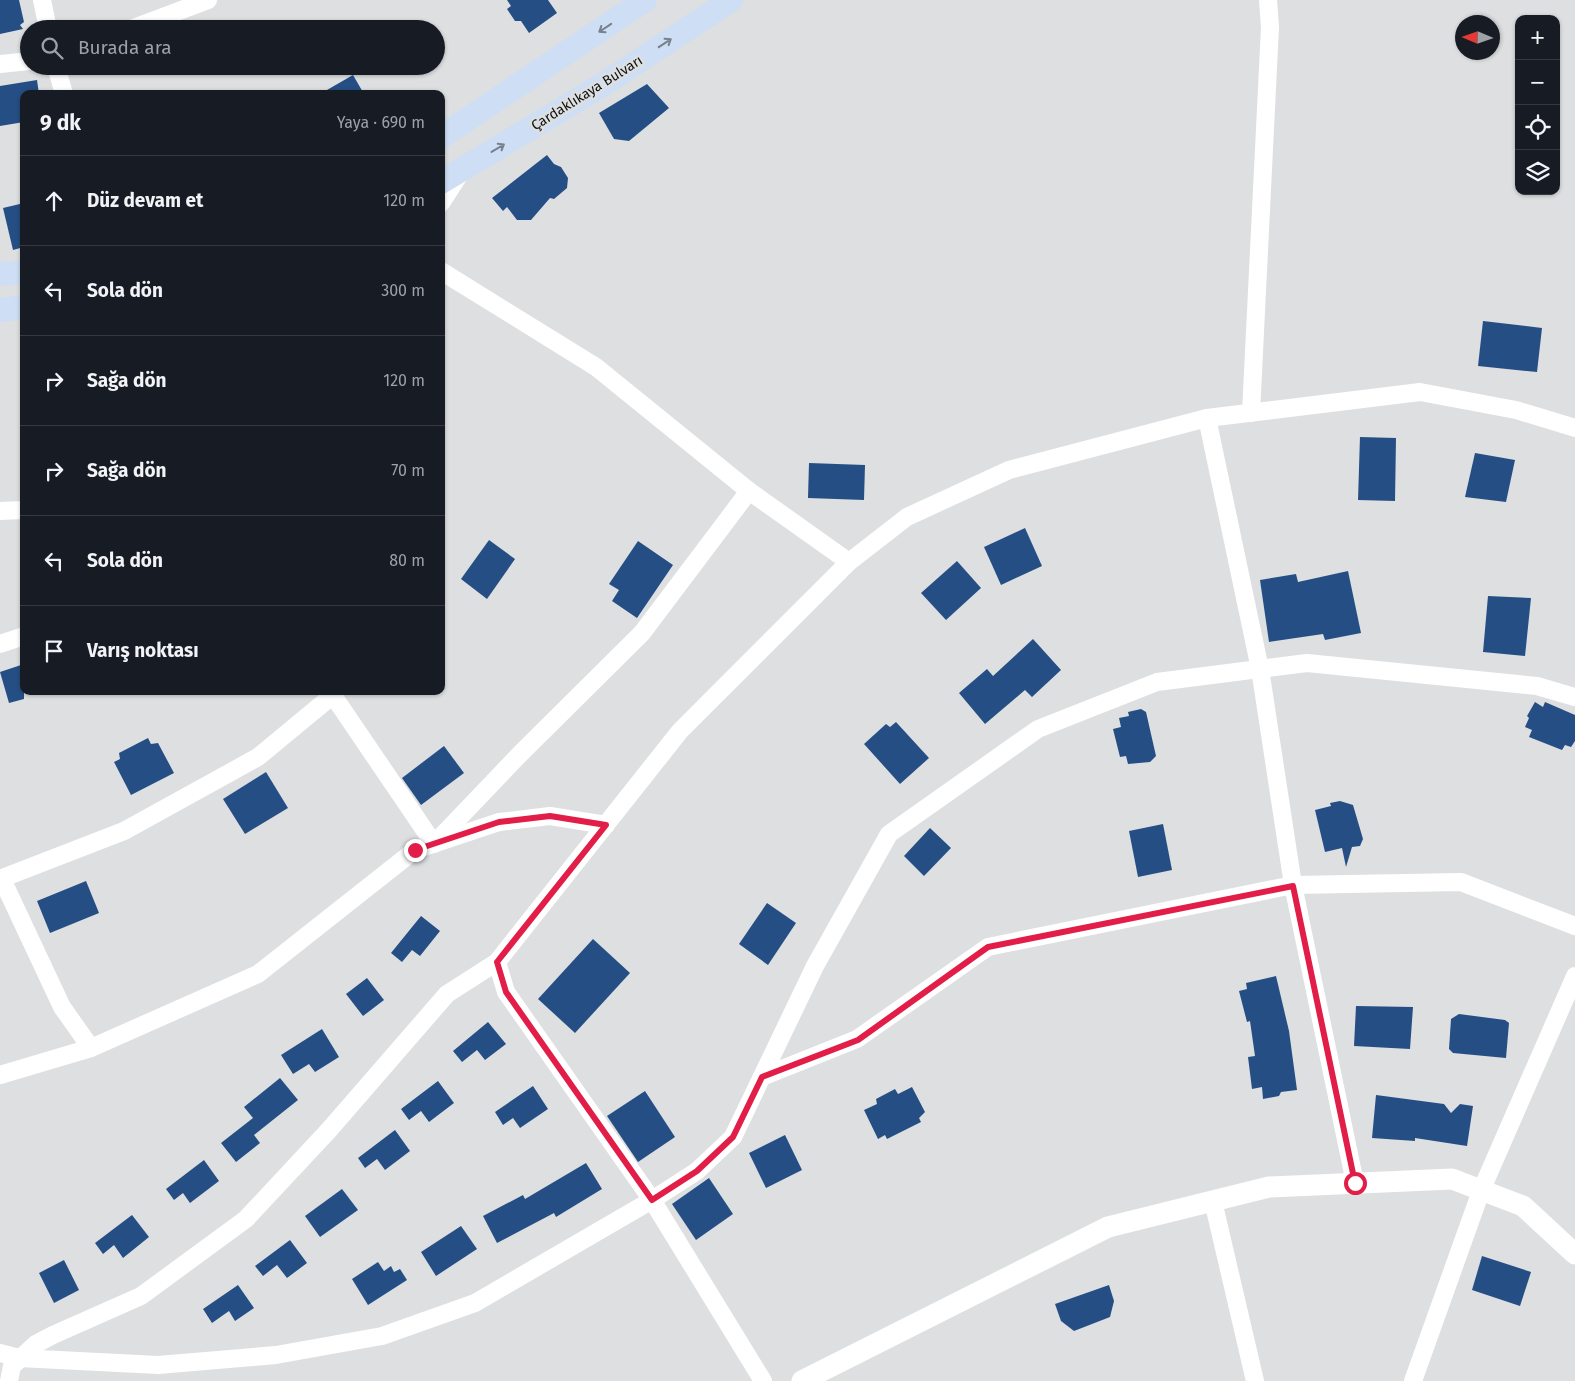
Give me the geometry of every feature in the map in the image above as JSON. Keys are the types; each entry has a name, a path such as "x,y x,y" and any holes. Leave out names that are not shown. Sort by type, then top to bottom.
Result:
{"main road":[{"path":"445,134 645,0"},
{"name":"Çardaklıkaya Bulvarı","path":"445,180 607,82 731,0"},
{"path":"0,274 20,272"},
{"path":"0,310 20,308"}],"street":[{"path":"42,0 46,20"},
{"path":"155,20 208,0"},
{"path":"1251,413 1270,27 1268,0"},
{"path":"0,64 20,62"},
{"path":"59,75 63,90"},
{"path":"445,197 463,169"},
{"path":"445,273 596,367 749,491 849,562"},
{"path":"9,1381 12,1366 19,1358 53,1335 141,1296 246,1220 329,1130 446,994 497,962 680,731 849,562 907,517 1009,470 1207,418 1420,392 1516,410 1575,428"},
{"path":"1207,418 1260,669 1293,886 1355,1183"},
{"path":"434,844 520,754 642,633 749,491"},
{"path":"0,511 20,510"},
{"path":"0,644 20,637"},
{"path":"0,1353 19,1358 158,1365 276,1355 382,1336 475,1303 652,1200 697,1171 733,1137 815,966 889,834 1038,729 1157,682 1307,663 1537,686 1575,697"},
{"path":"92,1048 62,1007 1,879 124,831 258,757 329,695"},
{"path":"332,695 434,844"},
{"path":"0,1075 92,1048 258,974 415,850 499,822 550,816 606,825"},
{"path":"762,1077 858,1040 988,947 1293,886 1461,882 1575,926"},
{"path":"497,962 506,992 652,1200 762,1381"},
{"path":"1413,1381 1481,1191 1575,976"},
{"path":"802,1381 1108,1227 1269,1187 1452,1179 1523,1206 1575,1254"},
{"path":"1213,1201 1255,1381"}],"building":[{"path":"0,0 19,0 24,20 20,20 20,30 0,34"},
{"path":"507,0 548,0 557,13 529,33 521,21 515,21 507,9 511,6"},
{"path":"353,75 362,90 327,90"},
{"path":"37,80 38,90 20,90 20,123 0,126 0,86"},
{"path":"647,84 669,108 629,141 614,139 599,113"},
{"path":"547,155 554,164 561,167 568,178 567,188 554,199 550,198 531,220 517,220 507,207 503,211 492,198"},
{"path":"20,204 20,248 13,250 3,208"},
{"path":"1483,321 1542,328 1537,372 1478,366"},
{"path":"1360,437 1396,438 1395,501 1358,500"},
{"path":"1475,453 1515,460 1506,502 1465,497"},
{"path":"809,463 865,465 864,500 808,498"},
{"path":"1025,528 1042,566 1001,585 984,547"},
{"path":"489,540 515,559 487,599 461,579"},
{"path":"638,541 673,565 637,618 612,601 619,590 609,584"},
{"path":"957,561 981,588 946,620 921,593"},
{"path":"1348,571 1361,633 1325,640 1323,634 1269,642 1260,580 1296,574 1298,582"},
{"path":"1488,596 1531,598 1525,656 1483,652"},
{"path":"1033,639 1061,670 1032,697 1025,690 985,724 959,693 987,669 993,676"},
{"path":"20,665 20,695 24,695 24,699 9,703 0,672"},
{"path":"1535,702 1543,707 1545,702 1575,715 1575,741 1571,747 1565,745 1562,750 1529,737 1532,730 1525,727 1529,718 1527,716"},
{"path":"1141,709 1146,712 1156,756 1150,762 1128,764 1126,756 1120,757 1113,729 1121,727 1119,718 1129,716 1128,712"},
{"path":"896,722 929,758 900,784 864,744 886,724 890,727"},
{"path":"148,738 151,744 158,743 174,773 131,795 114,762 120,759 119,753"},
{"path":"444,746 464,773 421,805 402,778"},
{"path":"266,772 288,808 245,834 223,799"},
{"path":"1340,801 1353,805 1363,839 1360,846 1352,847 1346,867 1342,848 1325,852 1315,810 1331,806 1330,803"},
{"path":"1163,824 1172,870 1138,877 1129,831"},
{"path":"930,828 951,848 924,876 904,856"},
{"path":"86,881 99,913 50,933 37,901"},
{"path":"767,903 796,923 768,965 739,944"},
{"path":"421,916 440,931 420,956 412,950 402,962 391,953"},
{"path":"593,939 630,973 575,1033 538,999"},
{"path":"1276,976 1289,1031 1297,1090 1281,1092 1279,1096 1263,1099 1262,1087 1252,1089 1248,1057 1255,1056 1250,1021 1247,1022 1239,991 1247,989 1246,983"},
{"path":"367,978 384,1000 363,1016 346,994"},
{"path":"1356,1006 1413,1007 1410,1049 1354,1046"},
{"path":"1459,1014 1505,1020 1509,1023 1506,1058 1453,1053 1449,1049 1451,1019"},
{"path":"488,1022 506,1044 485,1060 477,1050 462,1062 453,1051"},
{"path":"322,1029 339,1057 315,1072 309,1064 293,1074 281,1055"},
{"path":"280,1078 298,1100 254,1135 260,1143 236,1162 221,1143 253,1118 244,1107"},
{"path":"438,1081 454,1103 429,1122 421,1111 409,1120 401,1109"},
{"path":"533,1086 548,1109 520,1128 513,1118 503,1125 495,1112"},
{"path":"912,1087 925,1112 919,1118 921,1122 887,1139 885,1135 878,1139 864,1110 877,1104 876,1099 895,1089 898,1094"},
{"path":"645,1091 675,1137 638,1162 607,1116"},
{"path":"1376,1095 1444,1104 1451,1113 1460,1104 1473,1106 1467,1146 1415,1138 1415,1141 1372,1138"},
{"path":"395,1130 410,1151 385,1170 377,1159 365,1168 358,1158"},
{"path":"785,1135 802,1170 766,1188 749,1153"},
{"path":"204,1160 219,1181 190,1203 183,1193 174,1200 166,1189"},
{"path":"586,1163 602,1189 556,1217 554,1213 497,1243 483,1216 523,1195 525,1199"},
{"path":"709,1178 733,1214 696,1240 672,1204"},
{"path":"342,1189 358,1210 320,1237 305,1216"},
{"path":"132,1215 149,1237 123,1258 114,1245 103,1254 95,1243"},
{"path":"461,1226 477,1249 436,1276 421,1252"},
{"path":"290,1240 307,1263 287,1278 277,1265 263,1276 255,1266"},
{"path":"1482,1256 1531,1272 1520,1306 1472,1290"},
{"path":"64,1260 79,1290 54,1303 39,1273"},
{"path":"378,1262 384,1271 391,1266 394,1272 400,1269 407,1280 368,1305 352,1279"},
{"path":"238,1285 254,1308 235,1321 229,1311 212,1323 203,1309"},
{"path":"1109,1285 1114,1301 1110,1317 1074,1331 1061,1321 1055,1304"}],"route":[{"path":"415,850 499,822 550,816 606,825 497,962 506,992 652,1200 697,1171 733,1137 762,1077 858,1040 988,947 1293,886 1355,1183"}]}
